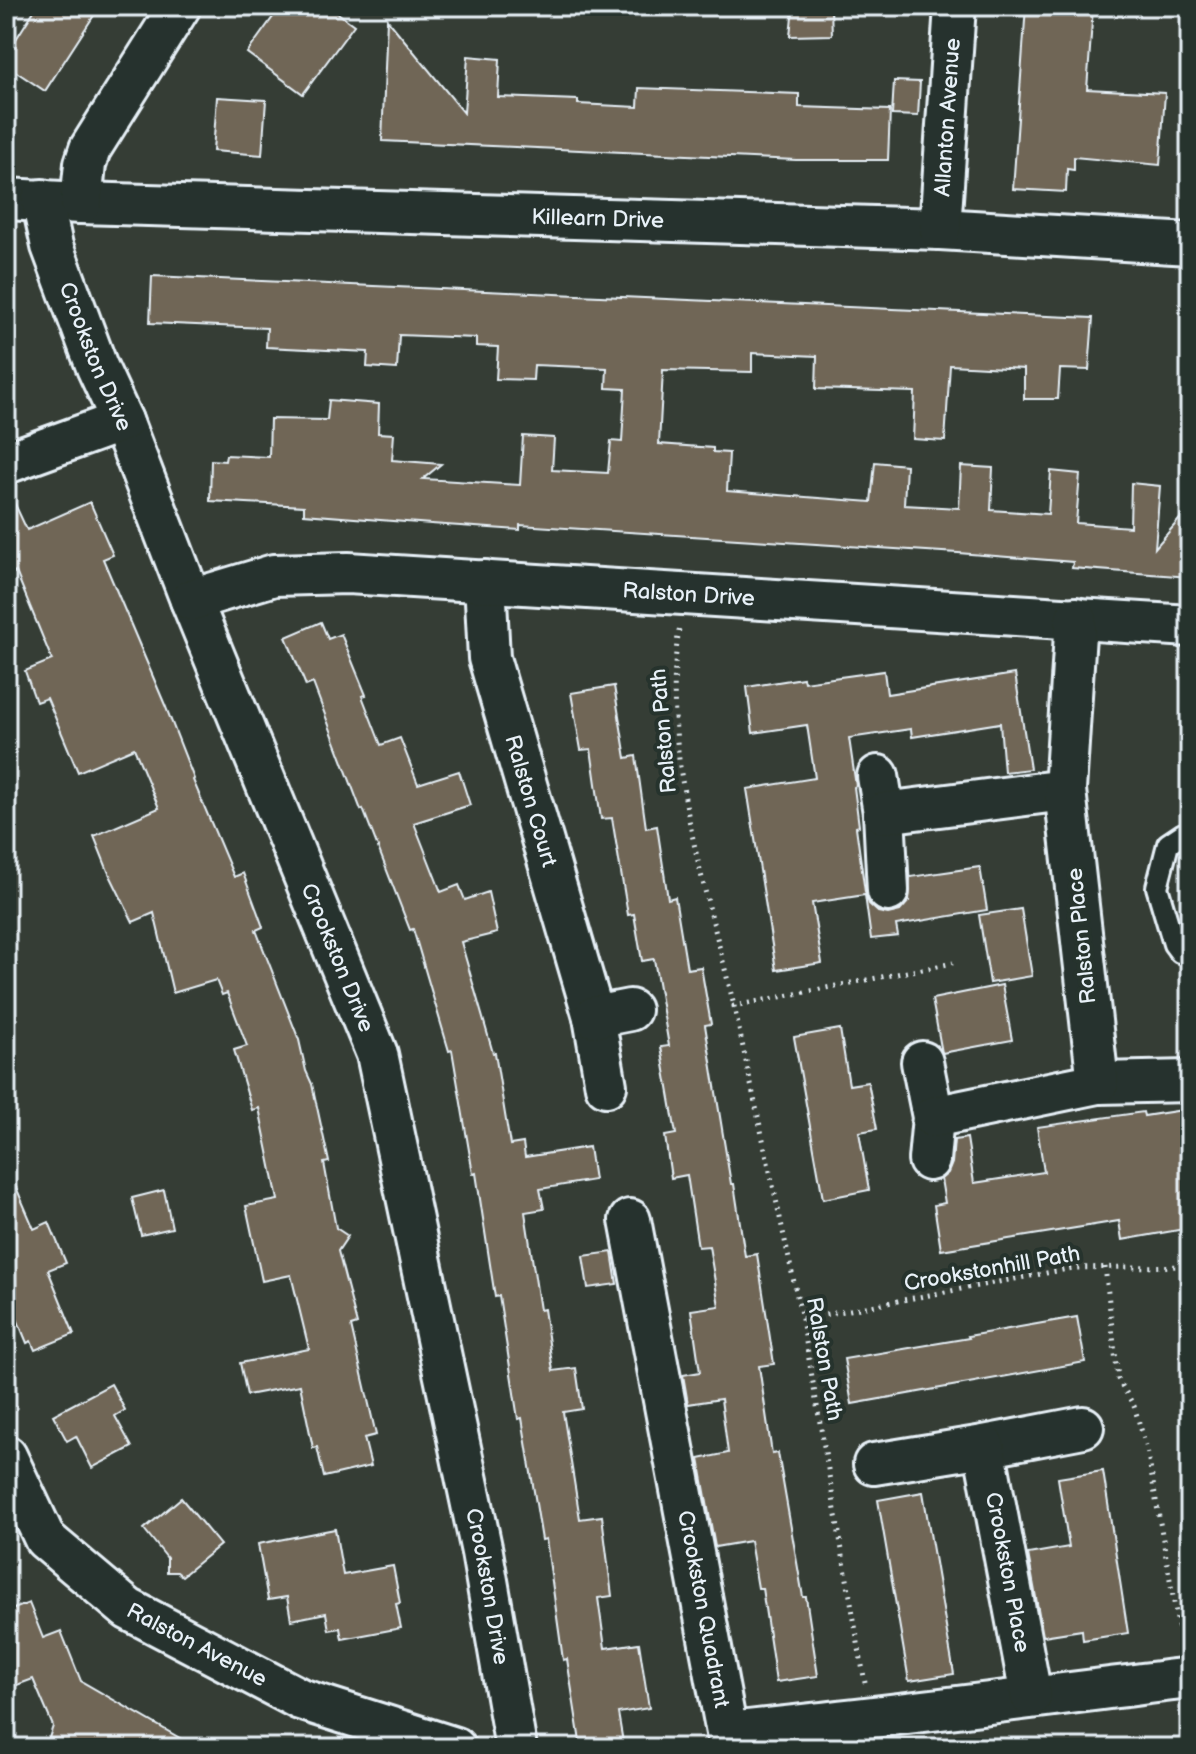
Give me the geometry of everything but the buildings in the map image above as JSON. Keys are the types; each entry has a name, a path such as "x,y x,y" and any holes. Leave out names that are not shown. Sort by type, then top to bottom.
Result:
{"street":[{"path":"81,203 85,164 90,149 180,6"},
{"name":"Allanton Avenue","path":"940,229 955,6"},
{"name":"Killearn Drive","path":"24,199 940,229 1190,244"},
{"name":"Crookston Drive","path":"24,199 52,246 97,367 122,421 191,600 377,1054 482,1552 516,1748"},
{"path":"6,463 122,421"},
{"name":"Ralston Drive","path":"191,600 274,575 348,573 1190,626"},
{"name":"Ralston Court","path":"485,581 489,658 612,1014 606,1086"},
{"name":"Ralston Place","path":"1076,618 1065,790 1098,1083"},
{"path":"888,891 881,795 1065,790"},
{"path":"922,1062 933,1117 929,1160"},
{"path":"933,1117 1098,1083 1190,1081"},
{"name":"Crookston Quadrant","path":"630,1220 653,1260 727,1733 890,1728 1031,1696 1189,1678"},
{"path":"874,1464 1083,1427"},
{"name":"Crookston Place","path":"984,1446 1031,1696"},
{"name":"Ralston Avenue","path":"6,1456 45,1539 128,1609 300,1699 455,1748"}],"lane":[{"path":"1190,833 1168,844 1157,887 1174,944 1180,952 1190,951"}],"path":[{"name":"Ralston Path","path":"686,593 674,662 680,775 734,1006 890,1728"},
{"path":"734,1006 953,963"},
{"name":"Crookstonhill Path","path":"802,1319 1073,1268 1190,1266"},
{"path":"1105,1267 1118,1379 1134,1406 1147,1449 1189,1678"}]}
